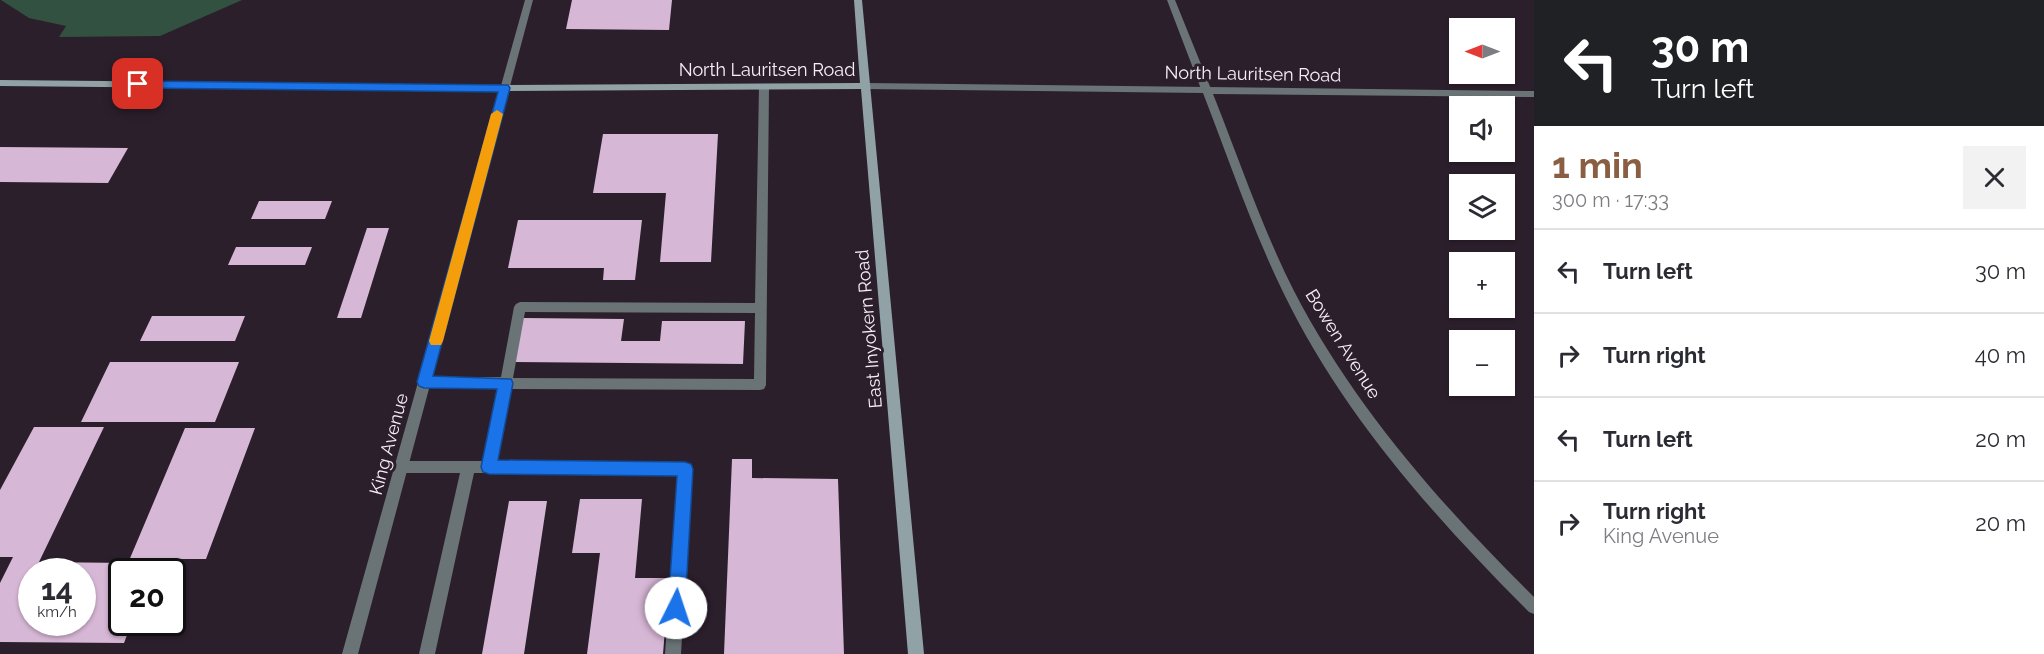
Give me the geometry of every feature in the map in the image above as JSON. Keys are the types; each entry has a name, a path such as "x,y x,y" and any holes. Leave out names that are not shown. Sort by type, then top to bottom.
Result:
{"street":[{"name":"King Avenue","path":"350,654 528,0"},
{"name":"East Inyokern Road","path":"858,0 916,654"},
{"name":"Bowen Avenue","path":"1171,0 1254,211 1290,292 1338,377 1406,468 1510,584 1534,607"},
{"name":"North Lauritsen Road","path":"0,83 504,88 865,86 1534,94"},
{"path":"424,382 760,385 764,87"},
{"path":"489,467 519,307 761,308"},
{"path":"401,467 685,469 673,654"},
{"path":"427,654 468,469"}],"green space":[{"path":"1,0 242,0 160,36 59,37 66,26 29,18"}],"building":[{"path":"572,0 672,0 669,30 566,29"},
{"path":"603,134 718,134 711,262 660,262 666,193 593,193"},
{"path":"0,147 128,148 108,183 0,182"},
{"path":"259,201 332,201 325,219 251,219"},
{"path":"518,220 642,220 635,280 603,280 604,268 508,268"},
{"path":"367,228 389,228 361,318 337,318"},
{"path":"236,247 312,247 305,265 228,265"},
{"path":"152,316 245,316 235,341 140,341"},
{"path":"523,318 624,319 621,341 660,341 662,321 745,321 743,364 514,362"},
{"path":"110,362 239,362 215,422 81,422"},
{"path":"34,427 104,427 41,558 18,558 18,636 96,636 96,563 108,563 108,636 127,636 124,643 0,642 0,583 13,557 0,557 0,490"},
{"path":"185,428 255,428 206,559 130,558"},
{"path":"732,459 752,459 752,478 838,479 844,654 724,654"},
{"path":"580,499 642,499 635,578 669,578 663,654 587,654 600,553 572,553"},
{"path":"509,501 547,501 524,654 482,654"}],"slow traffic":[{"path":"436,341 497,114"}],"route":[{"path":"138,84 504,88 424,382 506,383 489,467 685,469 676,608"}]}
